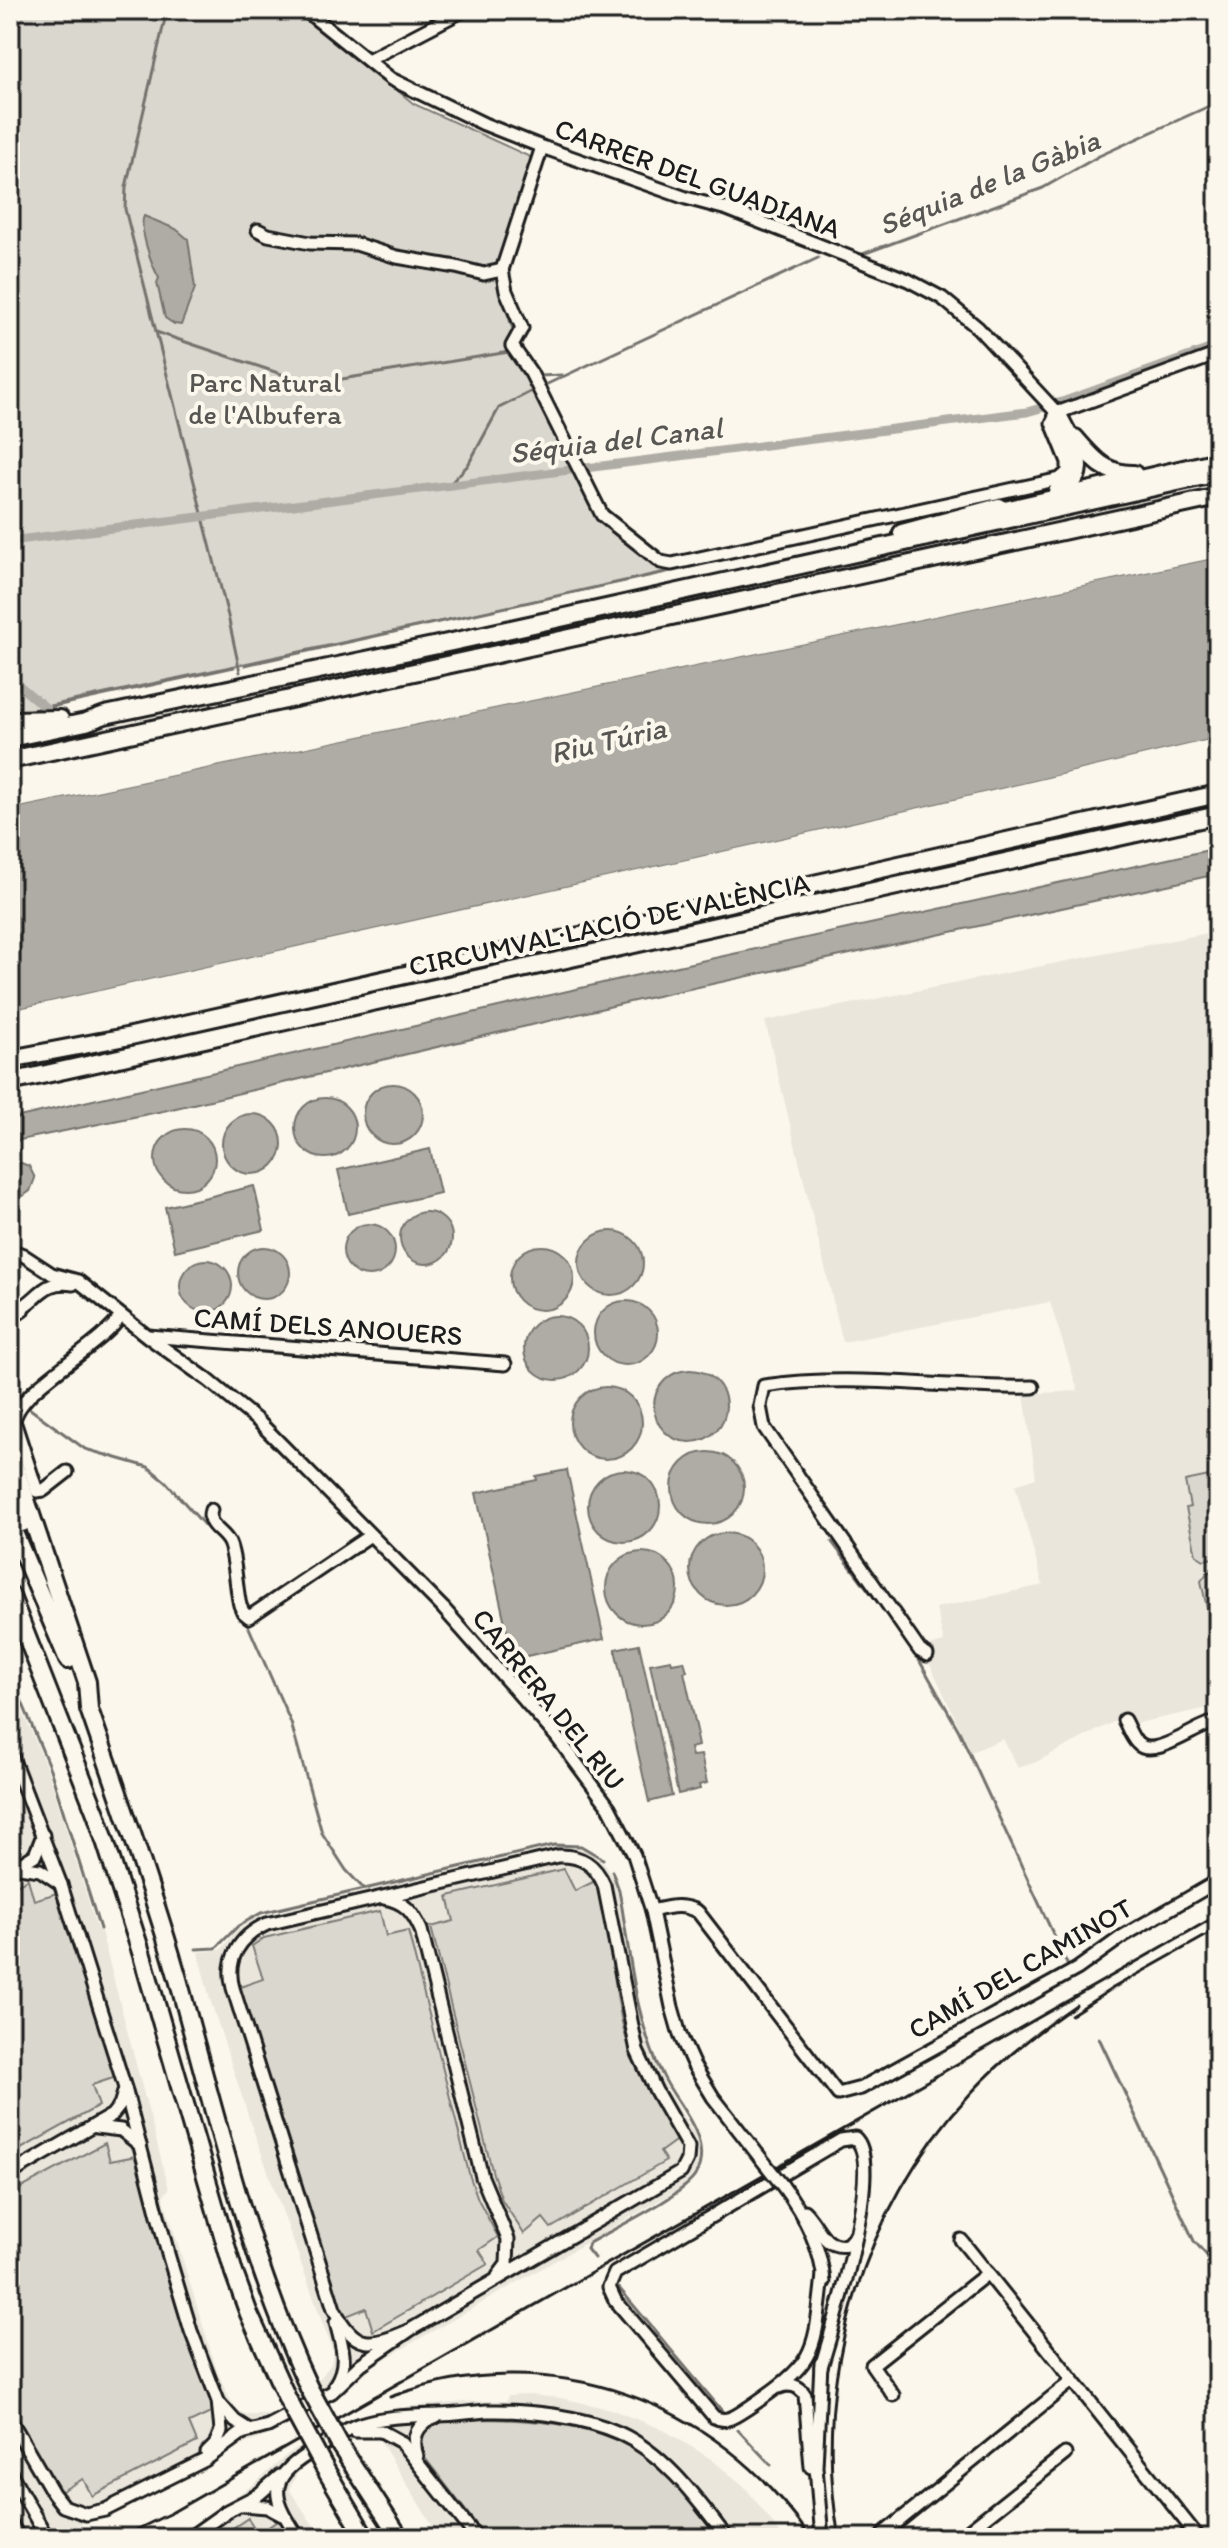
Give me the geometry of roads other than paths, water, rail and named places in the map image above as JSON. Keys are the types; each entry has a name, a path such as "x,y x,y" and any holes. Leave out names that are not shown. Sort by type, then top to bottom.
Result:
{"highway":[{"path":"1052,406 1098,463 1118,474 1130,475 1218,460"},
{"path":"895,535 1053,493 1069,486 1078,472 1077,456 1052,406"},
{"path":"516,627 631,595 1218,460"},
{"path":"10,720 57,720 105,715 224,691 1218,473"},
{"path":"1033,515 1138,495 1218,486"},
{"path":"10,760 1218,497"},
{"path":"10,738 105,715"},
{"name":"CIRCUMVAL·LACIÓ DE VALÈNCIA","path":"10,1059 131,1036 1218,794"},
{"name":"CIRCUMVAL·LACIÓ DE VALÈNCIA","path":"10,1082 1218,815"},
{"path":"674,916 700,915 858,888 980,862 999,862"},
{"path":"10,1067 106,1046 131,1036"},
{"path":"10,1452 87,1682 89,1709"},
{"path":"10,1495 52,1604 56,1627"},
{"path":"10,1523 89,1709 167,1942 261,2266 316,2393 400,2538"},
{"path":"10,1594 97,1816 249,2314 288,2400 327,2472 369,2538"},
{"path":"10,1604 28,1637"}],"street":[{"name":"CARRER DEL GUADIANA","path":"305,10 402,85 484,124 686,198 727,209 930,291 978,328 1052,406"},
{"path":"368,60 464,10"},
{"path":"542,147 502,270 506,291 522,328 513,342 513,349 531,373 607,521 661,562 680,562 1060,479 1068,472 1068,462 1052,423 1052,406 1218,354"},
{"path":"258,230 268,235 310,243 356,244 397,257 484,274 502,270"},
{"name":"CARRERA DEL RIU","path":"10,1250 52,1274 73,1278 258,1421 484,1652 582,1769 609,1807 634,1855 652,1911 680,2035 693,2064 713,2097 795,2202 815,2240 823,2275 825,2322 816,2440 822,2538"},
{"path":"18,1309 37,1279 29,1260"},
{"path":"18,1309 54,1284 85,1287"},
{"path":"67,1472 44,1490 37,1491 14,1421 15,1413 19,1406 112,1328 121,1316"},
{"name":"CAMÍ DELS ANOUERS","path":"147,1336 505,1364"},
{"path":"927,1655 920,1651 764,1427 760,1406 764,1386 809,1379 1033,1387"},
{"path":"211,1510 212,1525 228,1541 240,1605 249,1617 369,1536"},
{"path":"1124,1720 1138,1746 1148,1750 1159,1748 1206,1724 1215,1722 1218,1725"},
{"path":"10,1752 61,1885 125,2088 191,2331 218,2401 222,2421 220,2436 210,2450 192,2465"},
{"path":"14,1869 35,1855 44,1834"},
{"path":"10,2419 57,2500 70,2511 95,2514 210,2457 236,2436 268,2426 316,2393 337,2381 344,2363 334,2309 233,1988 231,1963 241,1943 259,1928 558,1856 578,1857 592,1866 606,1892 637,2051 688,2147 685,2166 671,2180 410,2330 369,2358 337,2388 316,2393"},
{"path":"14,1869 40,1870 61,1885"},
{"name":"CAMÍ DEL CAMINOT","path":"652,1911 688,1906 698,1912 838,2094 861,2088 1077,1969 1123,1936 1218,1881"},
{"path":"382,1898 405,1906 414,1915 421,1930 482,2177 508,2239 507,2264 493,2283"},
{"path":"10,2174 96,2127 117,2111 125,2088"},
{"path":"96,2127 121,2130 140,2146"},
{"path":"821,2367 858,2231 863,2188 863,2150 859,2141 846,2138 611,2278 609,2287 615,2300 718,2420 732,2418 796,2373 813,2348 823,2275"},
{"path":"795,2202 813,2219 825,2241 832,2245 847,2245 858,2231"},
{"path":"961,2240 1196,2534 1183,2538"},
{"path":"893,2395 872,2365 988,2273"},
{"path":"334,2309 348,2333 365,2342 383,2342 410,2330"},
{"path":"881,2538 1073,2380"},
{"path":"775,2389 793,2385 805,2395 808,2456 817,2491"},
{"path":"218,2401 235,2421 249,2430"},
{"path":"342,2440 366,2422 489,2411 527,2413 582,2422 618,2433 646,2449 671,2471 727,2538"},
{"path":"420,2464 414,2444 415,2433 424,2423 440,2415"},
{"path":"189,2538 237,2505 258,2495 297,2460 365,2429 389,2434 401,2442 477,2538"},
{"path":"959,2538 1065,2454"},
{"path":"10,2472 47,2538"},
{"path":"283,2474 278,2500 284,2517 299,2538"},
{"path":"237,2505 267,2507 284,2517"},
{"path":"10,2522 19,2538"}],"water":[{"path":"144,216 176,229 188,239 195,288 181,325 165,318 157,283 159,278 144,237"},
{"name":"Riu Túria","path":"1218,557 1218,738 924,807 10,1011 10,809"},
{"path":"1218,848 1218,874 634,1001 163,1111 10,1142 10,1119 655,971"},
{"path":"393,1084 414,1093 423,1114 414,1135 393,1144 372,1135 363,1114 372,1093"},
{"path":"325,1098 346,1107 355,1128 346,1149 325,1158 304,1149 295,1128 304,1107"},
{"path":"252,1114 273,1123 282,1144 273,1165 252,1174 231,1165 222,1144 231,1123"},
{"path":"185,1129 206,1138 215,1159 206,1180 185,1189 164,1180 155,1159 164,1138"},
{"path":"430,1149 440,1193 348,1214 338,1170"},
{"path":"16,1161 29,1166 35,1178 30,1191 23,1196 10,1196 10,1163"},
{"path":"254,1186 264,1230 175,1251 165,1207"},
{"path":"426,1212 445,1219 452,1238 445,1257 426,1264 407,1257 400,1238 407,1219"},
{"path":"369,1224 388,1231 395,1250 388,1269 369,1276 350,1269 343,1250 350,1231"},
{"path":"611,1231 629,1237 637,1245 643,1263 637,1281 629,1289 611,1295 593,1289 585,1281 579,1263 585,1245 593,1237"},
{"path":"542,1246 560,1252 568,1260 574,1278 568,1296 560,1304 542,1310 524,1304 516,1296 510,1278 516,1260 524,1252"},
{"path":"264,1247 283,1254 290,1273 283,1292 264,1299 245,1292 238,1273 245,1254"},
{"path":"206,1260 225,1267 232,1286 225,1305 206,1312 187,1305 180,1286 187,1267"},
{"path":"626,1301 644,1307 652,1315 658,1333 652,1351 644,1359 626,1365 608,1359 600,1351 594,1333 600,1315 608,1307"},
{"path":"556,1316 574,1322 582,1330 588,1348 582,1366 574,1374 556,1380 538,1374 530,1366 524,1348 530,1330 538,1322"},
{"path":"690,1370 710,1376 720,1386 726,1406 720,1426 710,1436 690,1442 670,1436 660,1426 654,1406 660,1386 670,1376"},
{"path":"606,1387 626,1393 636,1403 642,1423 636,1443 626,1453 606,1459 586,1453 576,1443 570,1423 576,1403 586,1393"},
{"path":"708,1452 728,1458 738,1468 744,1488 738,1508 728,1518 708,1524 688,1518 678,1508 672,1488 678,1468 688,1458"},
{"path":"567,1470 604,1639 513,1659 476,1493"},
{"path":"624,1470 644,1476 654,1486 660,1506 654,1526 644,1536 624,1542 604,1536 594,1526 588,1506 594,1486 604,1476"},
{"path":"726,1533 746,1539 756,1549 762,1569 756,1589 746,1599 726,1605 706,1599 696,1589 690,1569 696,1549 706,1539"},
{"path":"642,1552 662,1558 672,1568 678,1588 672,1608 662,1618 642,1624 622,1618 612,1608 606,1588 612,1568 622,1558"},
{"path":"639,1644 672,1796 649,1802 615,1649"},
{"path":"671,1660 672,1663 684,1661 687,1671 684,1672 698,1735 698,1746 690,1748 692,1756 701,1755 707,1783 699,1785 700,1789 678,1794 650,1664"}],"waterway":[{"path":"167,10 126,187 125,209 240,672"},
{"name":"Séquia de la Gàbia","path":"860,255 1043,188 1099,156 1218,102"},
{"name":"Séquia de la Gàbia","path":"543,386 818,258"},
{"path":"156,332 311,384 509,352"},
{"name":"Séquia del Canal","path":"10,541 1027,412 1218,346"},
{"path":"539,376 562,375"},
{"name":"Séquia de la Gàbia","path":"450,484 468,465 499,408 534,390"},
{"path":"245,665 935,512"},
{"path":"46,708 234,667"},
{"path":"10,678 46,708"},
{"path":"26,1406 85,1449 148,1467 166,1482 205,1526"},
{"path":"832,1542 895,1625"},
{"path":"247,1623 291,1723 322,1833 346,1870 363,1888"},
{"path":"914,1651 959,1731 1068,1966"},
{"path":"10,1673 50,1769 100,1929"},
{"path":"196,1949 216,1948 238,1926 261,1913 554,1845 581,1846 603,1859"},
{"path":"594,2258 587,2249 589,2243 678,2192 696,2174 700,2161 697,2135 662,2074 645,2030 634,1984 619,1890 612,1871"},
{"path":"1099,2038 1194,2241 1218,2268"},
{"path":"619,2288 723,2412"},
{"path":"738,2430 771,2465"}],"railway":[{"path":"119,2538 171,2513 1218,1915"},
{"path":"1071,2015 1218,1929"},
{"path":"839,2538 832,2478 832,2419 839,2359 853,2301 873,2245 900,2191 932,2141 970,2094 1020,2046 1076,2005"},
{"path":"390,2397 450,2381 510,2375 568,2379 625,2394 678,2417 728,2449 772,2490 811,2538"}],"park label":[{"name":"Parc Natural de l'Albufera","path":"265,398"}]}
